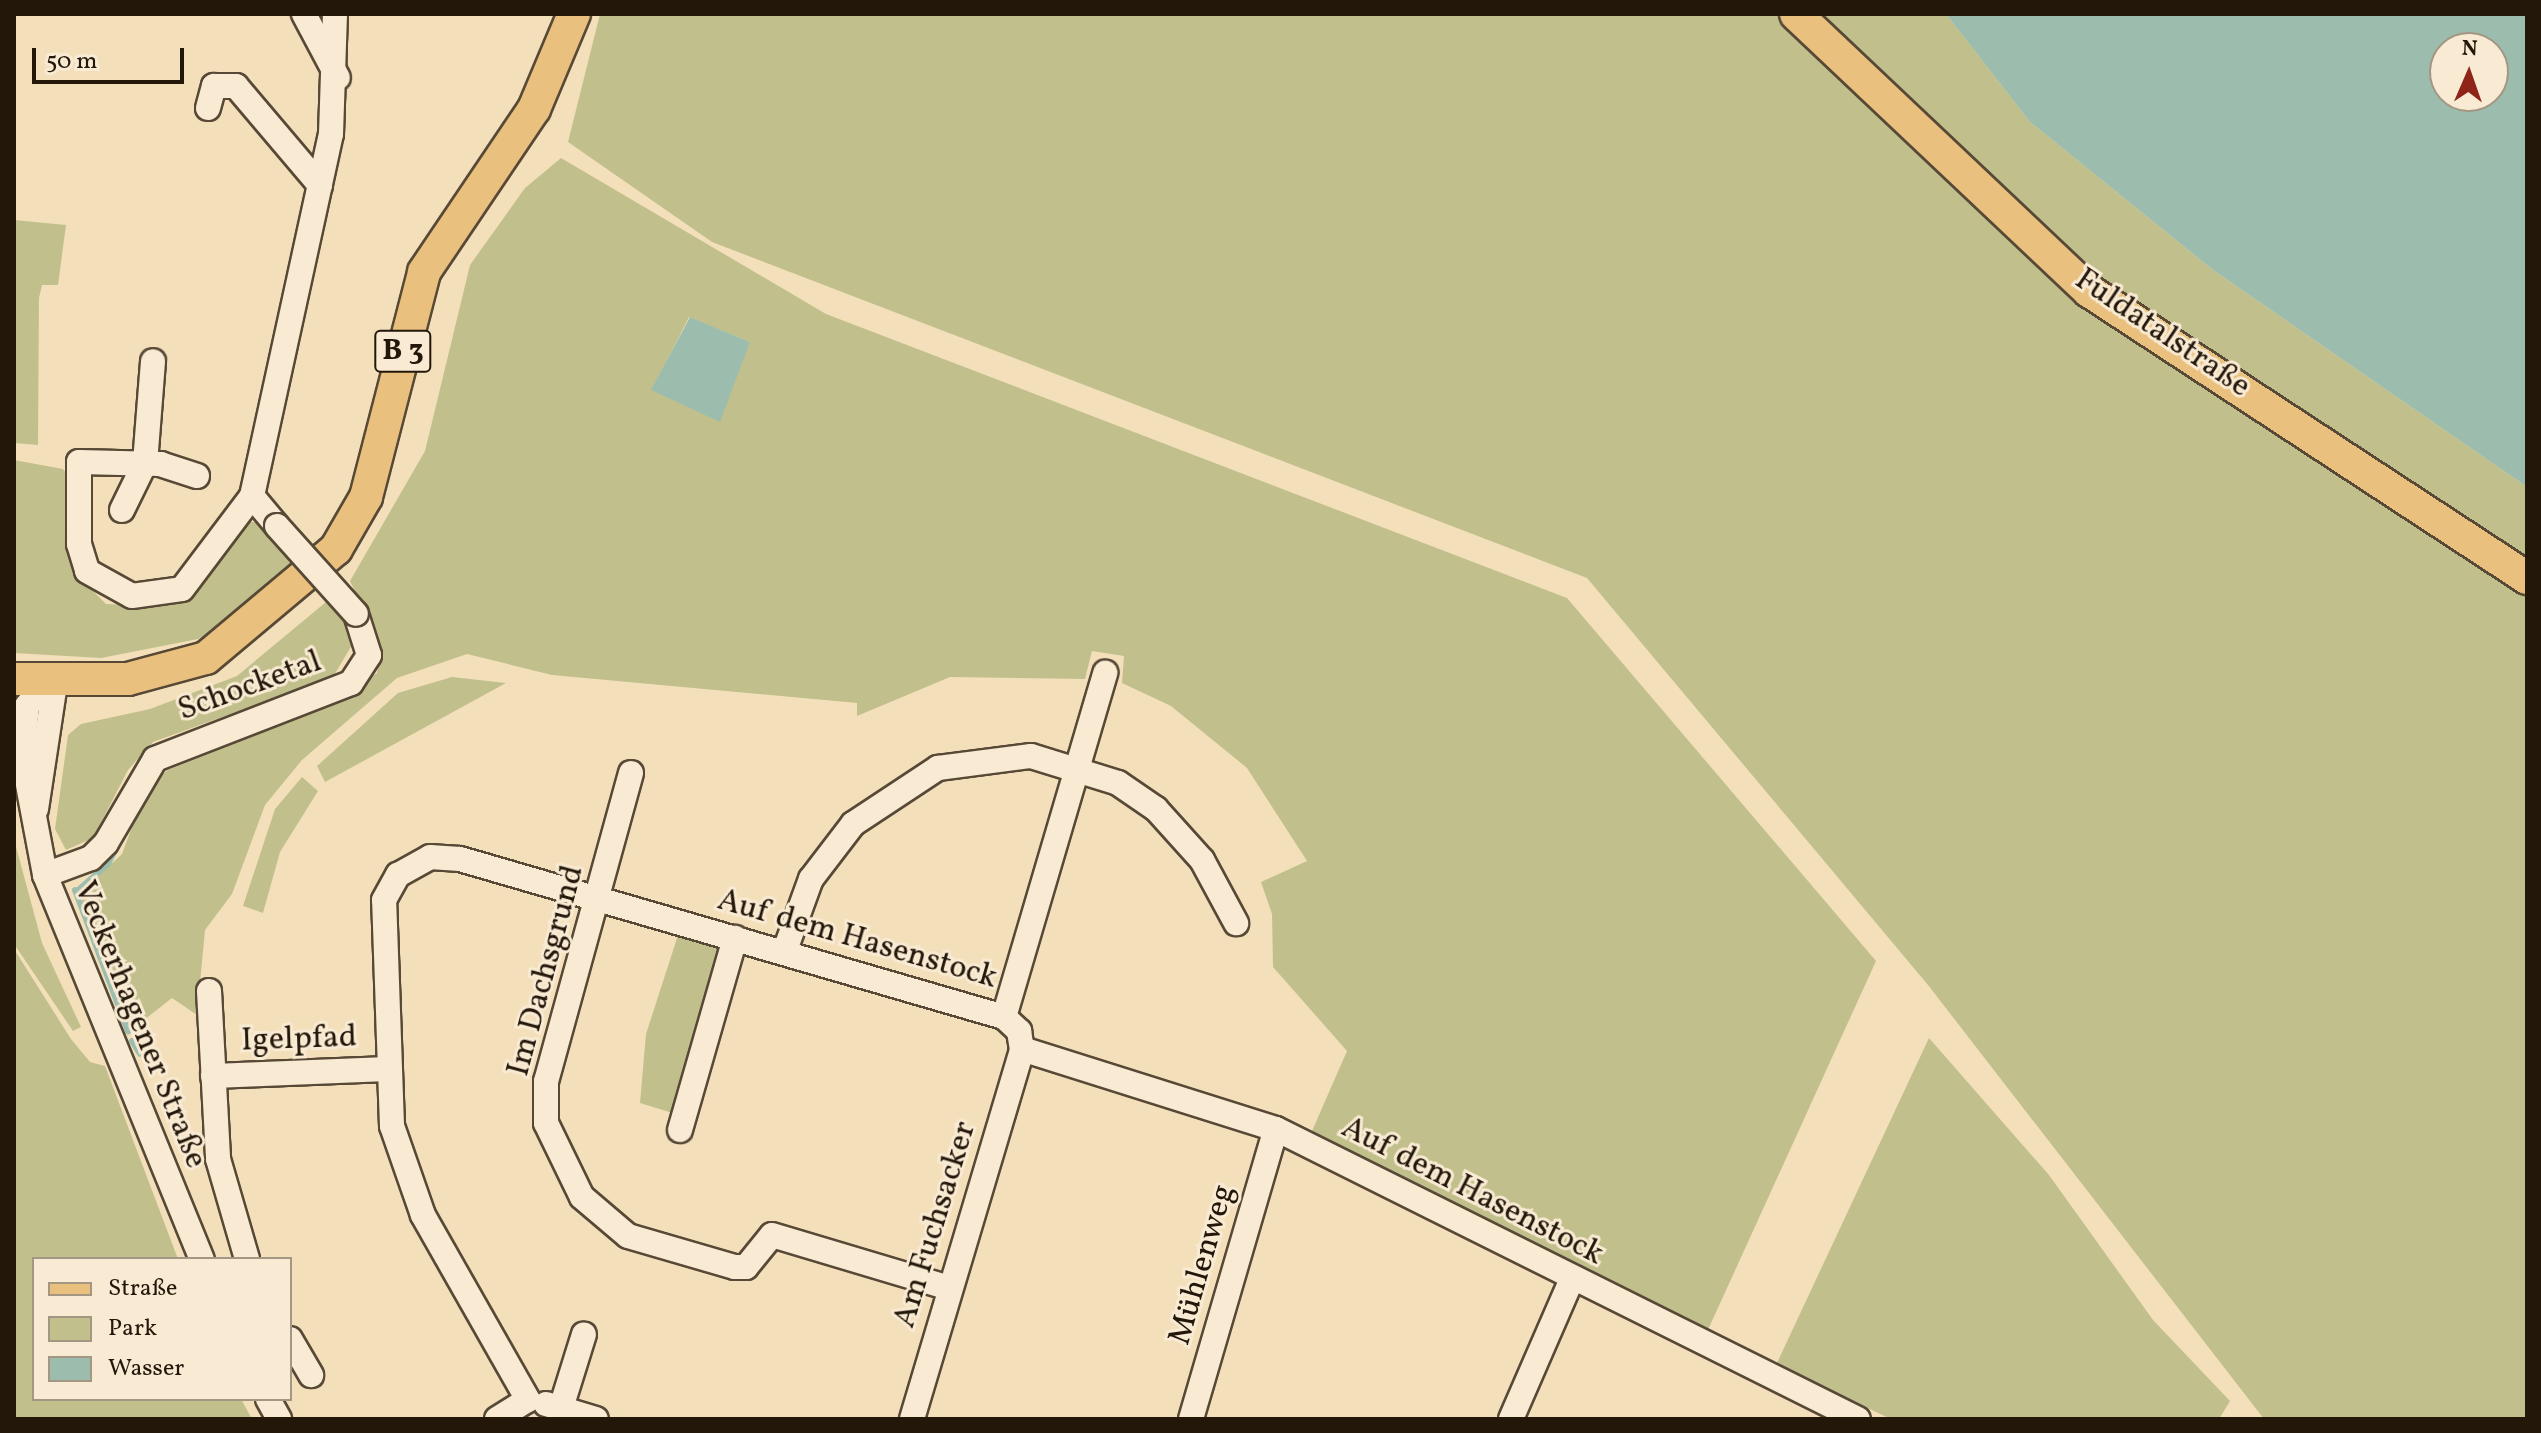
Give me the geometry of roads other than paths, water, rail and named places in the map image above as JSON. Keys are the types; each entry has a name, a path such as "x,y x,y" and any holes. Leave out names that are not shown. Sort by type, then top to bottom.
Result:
{"main road":[{"name":"B 3","path":"38,683 128,679 206,658 336,549 366,497 424,272 534,109 574,14"},
{"name":"Fuldatalstraße","path":"1796,14 2089,291 2527,578"}],"street":[{"path":"304,14 338,78"},
{"path":"197,476 145,463 79,462 79,544 87,571 108,589 132,596 182,589 252,496 320,185 338,78 335,14"},
{"path":"208,108 214,86 236,86 320,185"},
{"path":"122,510 145,463 153,361"},
{"name":"Schocketal","path":"45,875 98,850 155,759 351,683 369,655 356,614 252,496"},
{"path":"1004,1017 1105,673"},
{"name":"Veckerhagener Straße","path":"38,683 27,706 18,746 36,809 45,875 201,1257"},
{"name":"Veckerhagener Straße","path":"36,809 38,683"},
{"path":"784,953 811,879 853,824 903,787 938,768 979,760 1031,756 1078,768 1118,783 1181,831 1236,923"},
{"name":"Im Dachsgrund","path":"631,773 599,899 546,1081 546,1123 582,1197 628,1236 735,1267 746,1267 772,1235 950,1288"},
{"name":"Auf dem Hasenstock","path":"528,1400 403,1172 388,1069 382,916 389,888 411,864 460,859 1004,1017 1019,1031 1022,1049 1276,1129 1858,1419"},
{"path":"680,1130 735,938"},
{"name":"Igelpfad","path":"209,991 218,1159 246,1257"},
{"name":"Am Fuchsacker","path":"912,1419 1022,1049"},
{"name":"Igelpfad","path":"213,1076 388,1069"},
{"name":"Mühlenweg","path":"1191,1419 1276,1129"},
{"path":"1511,1419 1572,1279"},
{"path":"561,1408 584,1334"},
{"path":"292,1342 311,1375"},
{"path":"497,1419 528,1400 596,1419"},
{"path":"269,1401 279,1419"}],"water":[{"path":"1946,14 2527,14 2527,487 2213,270 2030,122"},
{"path":"690,317 750,342 720,422 651,390"}],"waterway":[{"path":"76,892 108,864 123,835"},
{"path":"75,890 128,1031"},
{"path":"132,1041 140,1054"}]}
